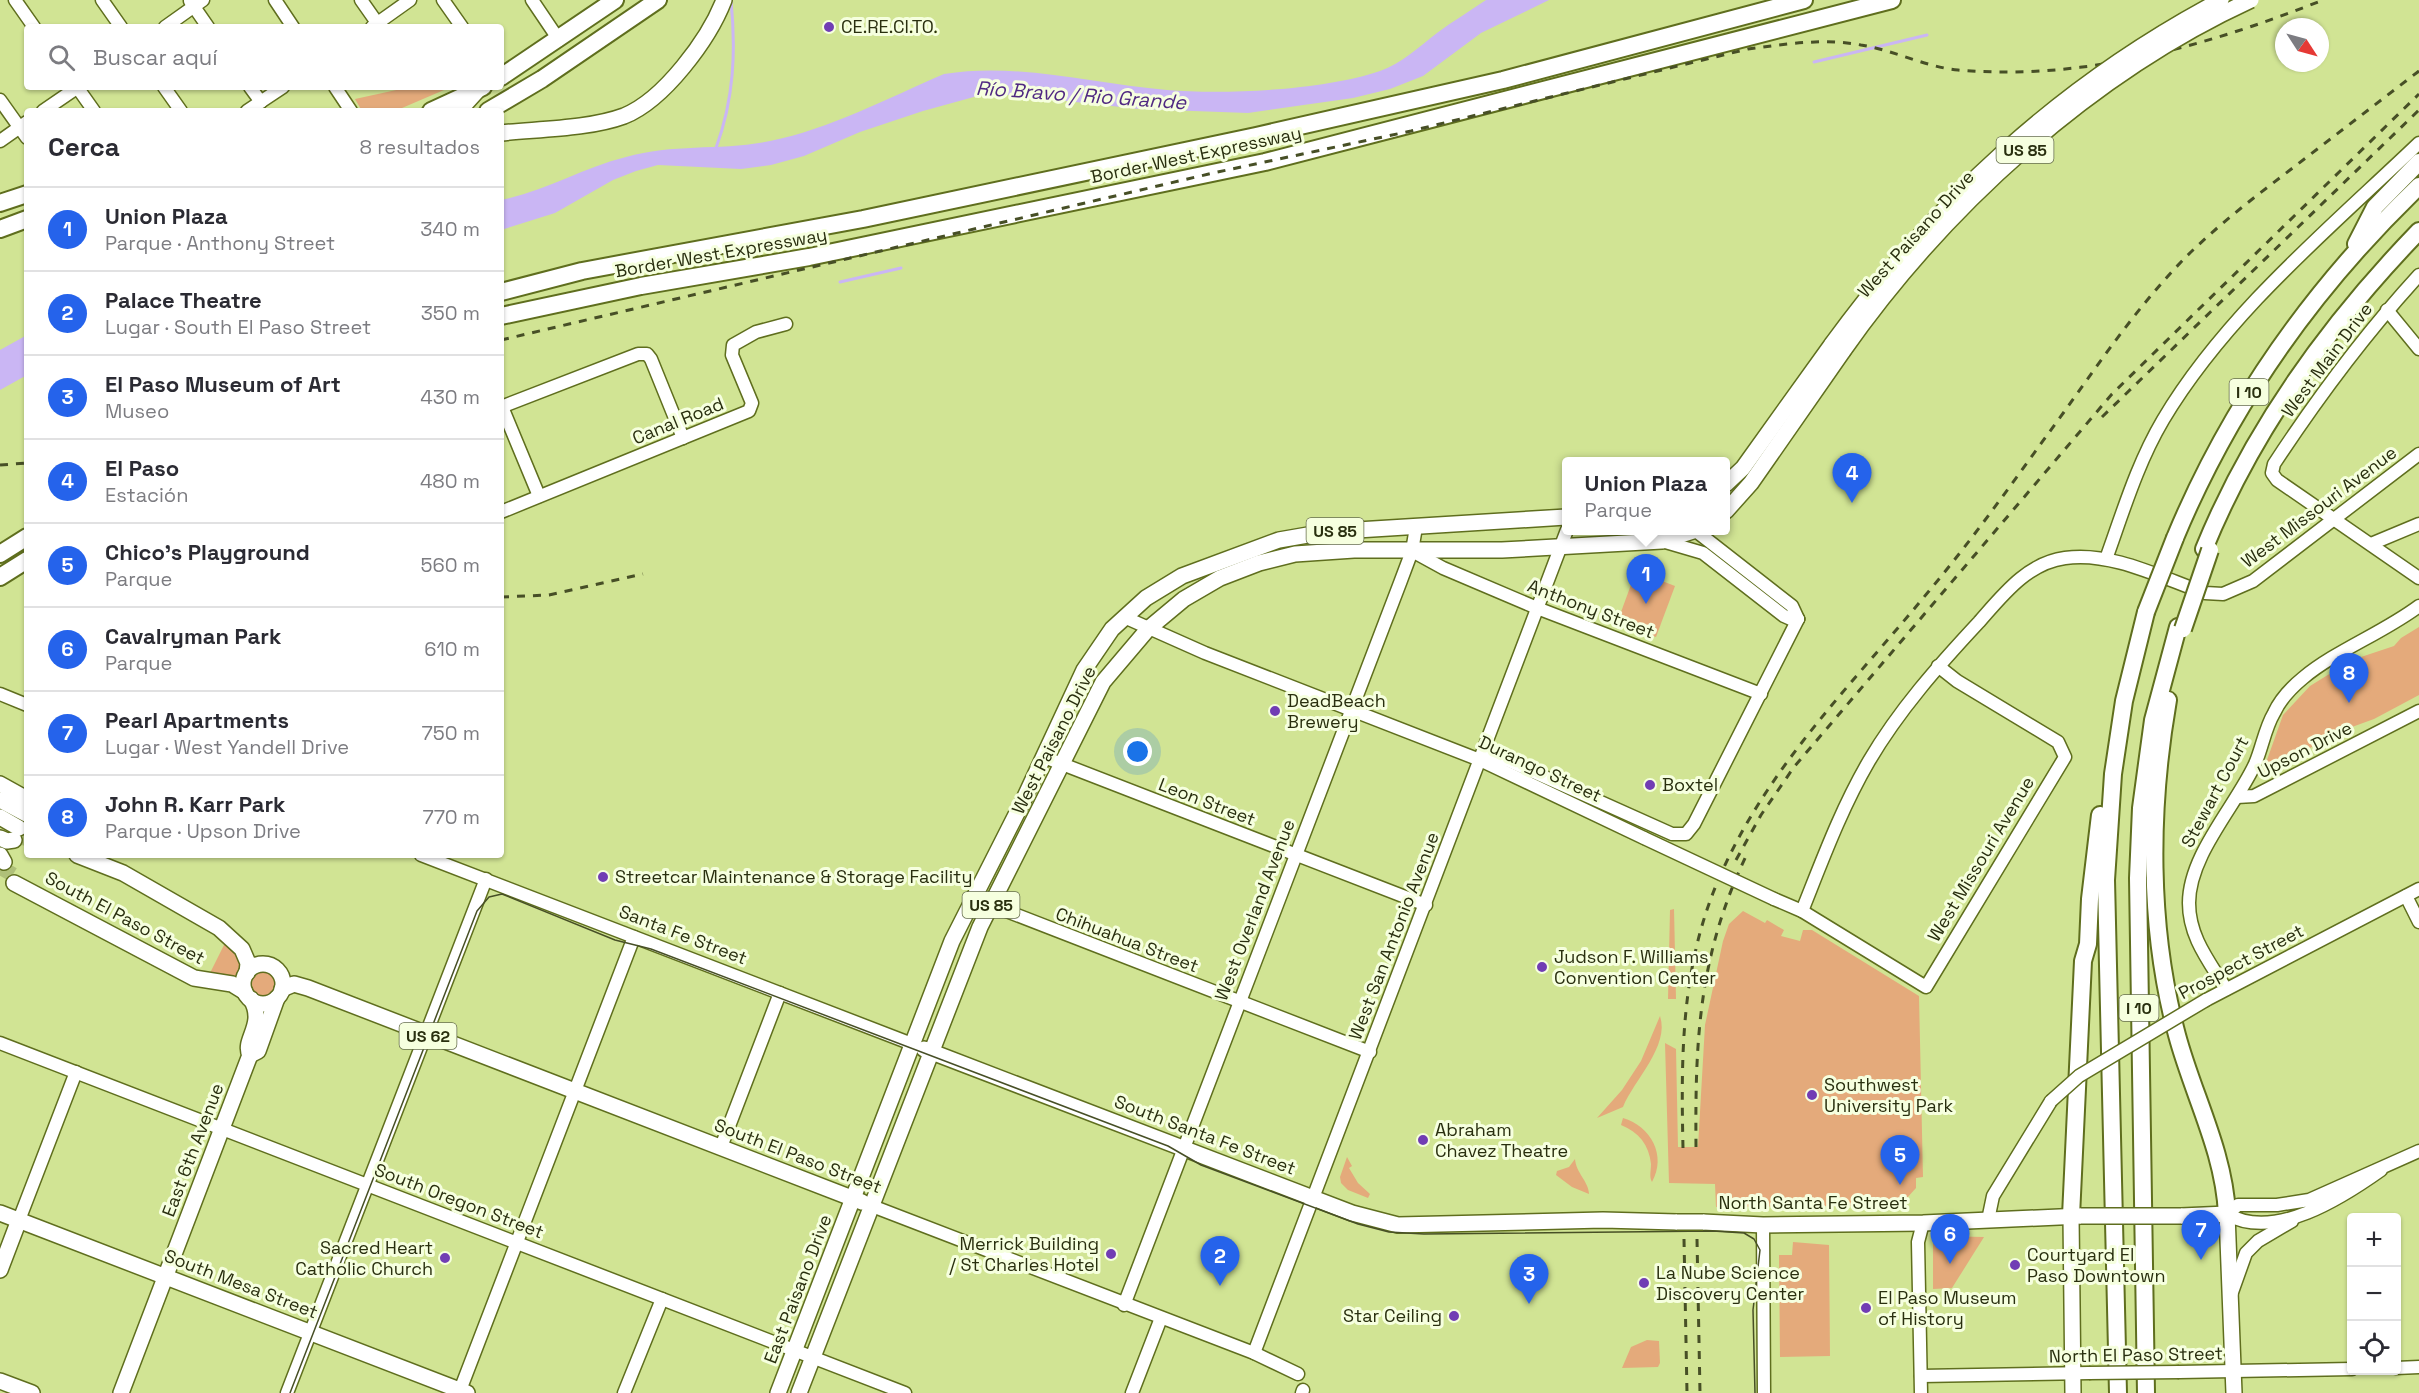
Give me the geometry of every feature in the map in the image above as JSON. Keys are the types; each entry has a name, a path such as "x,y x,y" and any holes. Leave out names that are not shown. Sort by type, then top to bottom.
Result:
{"highway":[{"path":"504,75 615,0"},
{"path":"493,108 542,79 658,0"},
{"name":"Border West Expressway","path":"504,291 582,271 862,219 1256,136 1503,80 1804,0"},
{"name":"Border West Expressway","path":"504,315 641,286 809,257 1265,162 1892,0"},
{"path":"438,108 477,90"},
{"path":"2348,261 2375,207 2419,162"},
{"name":"I 10","path":"2118,1393 2106,879 2113,774 2124,701 2146,612 2204,471 2250,389 2307,309 2348,261 2419,186"},
{"path":"0,229 24,220"},
{"name":"I 10","path":"2146,1393 2139,867 2141,808 2153,720 2180,628 2207,550 2236,481 2272,415 2301,371 2373,280 2419,231"},
{"path":"2373,280 2419,245"},
{"path":"0,554 24,539"},
{"path":"0,577 24,563"},
{"path":"2180,628 2163,731 2157,789 2155,830 2159,934 2172,1014 2188,1074 2221,1166 2227,1214"},
{"path":"2076,1216 2083,961 2088,944 2090,891 2101,805 2113,774"}],"main road":[{"path":"504,134 600,122 624,115 648,102 693,53 724,0"},
{"name":"West Paisano Drive","path":"1730,506 1751,483 1838,347 1906,248 1951,200 1994,159 2055,107 2147,42 2222,0"},
{"name":"West Paisano Drive","path":"1730,480 1743,468 1838,347 1947,224 2046,132 2094,95 2163,48 2251,0"},
{"path":"462,108 479,90"},
{"name":"West Paisano Drive","path":"854,1199 952,941 1044,757 1084,670 1101,642 1124,617 1151,595 1182,576 1279,540 1325,532 1562,517"},
{"name":"West Paisano Drive","path":"872,1206 991,905 1103,682 1148,629 1201,588 1258,563 1316,551 1481,551 1662,541 1682,535"},
{"path":"0,784 19,823"},
{"path":"0,792 19,823"},
{"path":"0,800 19,823"},
{"path":"0,809 19,823"},
{"path":"0,818 19,823"},
{"path":"0,825 19,823"},
{"name":"South El Paso Street","path":"85,858 123,873 219,928 242,949 248,963 247,973"},
{"name":"South El Paso Street","path":"18,882 194,978 232,984 248,995"},
{"path":"248,995 244,981 247,973 260,964 272,966 281,975 280,994"},
{"name":"South El Paso Street","path":"280,994 288,986 301,985 872,1206"},
{"name":"US 62","path":"248,995 266,1003 280,994"},
{"name":"East 6th Avenue","path":"250,1055 258,1052 280,994"},
{"name":"East 6th Avenue","path":"121,1393 250,1055 247,1048 257,1019 248,995"},
{"name":"Santa Fe Street","path":"912,1044 931,1052"},
{"name":"South Santa Fe Street","path":"931,1052 1359,1216 1398,1225 1471,1222"},
{"name":"East Paisano Drive","path":"778,1393 854,1199"},
{"path":"799,1393 872,1206"},
{"name":"South Mesa Street","path":"0,1213 311,1331 462,1392"},
{"path":"2227,1214 2234,1393"},
{"name":"North Santa Fe Street","path":"1471,1222 1603,1220 1763,1225 2227,1214"},
{"path":"2073,1393 2076,1216"},
{"path":"0,1270 20,1220"},
{"path":"0,1381 32,1393"}],"street":[{"path":"15,0 32,24"},
{"path":"102,0 119,24"},
{"path":"275,0 291,24"},
{"path":"361,0 375,24"},
{"path":"379,24 410,0"},
{"path":"444,0 460,24"},
{"path":"532,0 559,40"},
{"path":"169,24 195,2 206,24"},
{"path":"47,108 73,90"},
{"path":"79,90 92,108"},
{"path":"166,90 179,108"},
{"path":"252,90 261,102"},
{"path":"252,108 279,90"},
{"path":"337,90 349,108"},
{"path":"0,100 24,128"},
{"path":"0,141 24,129"},
{"path":"1802,911 1837,825 1869,762 1900,713 1938,666 2005,593 2026,574 2063,558 2106,559 2146,452 2185,386 2212,348 2241,315 2419,143"},
{"name":"West Main Drive","path":"2335,519 2275,479 2272,473 2274,464 2315,401 2387,310 2419,275"},
{"path":"2387,310 2419,349"},
{"name":"Canal Road","path":"504,511 749,411 752,403 732,355 733,345 756,332 786,324"},
{"path":"504,406 638,354 647,354 683,438"},
{"path":"504,412 539,496"},
{"name":"West Missouri Avenue","path":"2106,559 2205,593 2223,594 2253,581 2419,454"},
{"path":"2335,519 2419,578"},
{"path":"2371,544 2395,532 2419,524"},
{"name":"West Overland Avenue","path":"1124,1305 1412,551 1416,526"},
{"name":"West San Antonio Avenue","path":"1254,1353 1566,535"},
{"path":"1701,535 1792,606 1798,619"},
{"path":"1662,541 1703,553 1784,616 1793,620 1798,619"},
{"name":"Anthony Street","path":"1412,551 1443,568 1537,608 1761,694"},
{"name":"Stewart Court","path":"2226,989 2200,948 2193,930 2189,901 2193,877 2199,860 2255,763 2273,713 2301,679 2419,606"},
{"name":"Durango Street","path":"1124,617 1148,629 1480,760 1802,911 1926,987"},
{"path":"1480,760 1498,757 1564,783 1672,834 1686,834 1694,824 1798,619"},
{"name":"West Missouri Avenue","path":"1926,987 2032,807 2062,764 2064,750 2058,742 1957,681 1938,666"},
{"path":"0,694 24,704"},
{"name":"Upson Drive","path":"2238,796 2254,796 2419,711"},
{"name":"Leon Street","path":"1044,757 1426,905"},
{"name":"Santa Fe Street","path":"429,858 912,1044"},
{"path":"287,1393 486,879"},
{"name":"Prospect Street","path":"1988,1220 1993,1196 2051,1101 2079,1076 2206,1000 2419,889"},
{"path":"2406,896 2419,922"},
{"name":"Chihuahua Street","path":"973,898 1370,1052"},
{"path":"462,1392 516,1243 634,936"},
{"path":"721,1148 780,993"},
{"name":"South Oregon Street","path":"0,1043 905,1393"},
{"path":"20,1220 76,1072"},
{"path":"2306,1214 2270,1222 2239,1221 2227,1214 2238,1205 2277,1205 2309,1200 2381,1170 2419,1151"},
{"path":"2231,1295 2238,1279 2241,1263 2252,1247 2306,1214 2354,1190 2381,1170"},
{"name":"South El Paso Street","path":"872,1206 1124,1305 1254,1353 1298,1374"},
{"path":"1921,1393 1918,1242 1923,1222"},
{"path":"1763,1225 1764,1393"},
{"path":"624,1393 662,1299"},
{"path":"1132,1393 1161,1318"},
{"path":"2401,1368 2419,1367"},
{"name":"North El Paso Street","path":"1920,1376 2347,1369"}],"shaded area":[{"path":"396,90 444,90 402,108 360,108 355,99"},
{"path":"1636,571 1675,586 1656,637 1617,623"},
{"path":"2419,627 2419,695 2374,719 2341,731 2262,774 2283,715 2310,686 2352,660 2394,646 2401,638"},
{"path":"1674,909 1676,999 1668,999 1670,910"},
{"name":"Southwest University Park","path":"1743,911 1765,923 1767,920 1784,930 1781,936 1800,941 1803,930 1812,930 1919,996 1923,1177 1916,1178 1916,1188 1906,1199 1865,1201 1864,1206 1716,1207 1715,1184 1669,1183 1665,1043 1676,1049 1678,1147 1698,1147 1705,1025 1723,941 1729,924"},
{"path":"227,943 241,955 241,972 234,979 210,973"},
{"path":"264,972 269,973 275,979 275,989 269,995 264,996 259,995 253,989 252,984 253,979 259,973"},
{"path":"1660,1016 1662,1027 1656,1051 1623,1107 1597,1118 1622,1090 1641,1061"},
{"path":"1623,1118 1641,1128 1654,1143 1658,1162 1652,1182 1648,1151 1638,1135 1621,1125"},
{"path":"1347,1157 1352,1166 1349,1168 1358,1183 1370,1194 1368,1198 1348,1190 1341,1183 1340,1177"},
{"path":"1575,1159 1589,1194 1572,1187 1556,1175 1557,1171 1569,1167"},
{"path":"1937,1236 1984,1237 1952,1288 1933,1289 1933,1240"},
{"path":"1793,1242 1829,1245 1830,1356 1780,1357 1779,1255 1792,1255"},
{"path":"1647,1340 1659,1341 1660,1363 1658,1367 1622,1368 1631,1347"}],"water":[{"name":"Río Bravo / Rio Grande","path":"1486,0 1549,0 1481,33 1423,76 1390,89 1353,98 1248,113 1139,109 1011,95 981,95 860,132 804,156 771,165 741,169 658,165 636,171 613,180 555,213 504,229 504,199 533,191 594,167 662,150 734,146 792,136 858,112 944,74 972,71 1028,72 1167,90 1217,92 1275,90 1332,83 1380,71 1403,59"},
{"path":"24,337 24,377 0,390 0,350"}],"waterway":[{"path":"716,148 727,111 732,75 731,0"},
{"path":"1814,62 1927,35"},
{"path":"840,282 901,268"}],"tunnel":[{"path":"17,834 24,838"},
{"path":"0,867 17,877"}],"tram line":[{"path":"290,1393 477,911 489,897 502,894 615,940 651,949 1168,1146 1201,1165 1358,1224 1389,1232 1424,1234 1713,1231 1744,1233 1754,1239 1760,1250 1753,1310 1755,1393"}],"railway":[{"path":"504,339 1213,173 1411,131 1748,49 1804,42 1833,42 1873,47 1934,66 1958,70 2005,72 2052,70 2098,65 2190,45 2235,32 2323,0"},
{"path":"1683,1148 1682,1083 1685,1019 1702,924 1732,850 1781,771 1838,698 1964,547 2120,335 2165,280 2194,249 2234,214 2419,71"},
{"path":"1736,860 1761,815 1794,767 2112,394 2419,94"},
{"path":"2102,417 2419,110"},
{"path":"0,465 24,463"},
{"path":"504,597 549,595 643,574"},
{"path":"1696,1147 1697,1069 1703,997 1719,927 1747,854"},
{"path":"1684,1239 1687,1393"},
{"path":"1697,1239 1700,1393"}],"place":[{"name":"CE.RE.CI.TO.","path":"829,27"},
{"name":"El Paso","path":"1852,503"},
{"name":"Union Plaza","path":"1646,604"},
{"name":"John R. Karr Park","path":"2349,703"},
{"name":"DeadBeach Brewery","path":"1275,711"},
{"name":"Boxtel","path":"1650,785"},
{"name":"Streetcar Maintenance & Storage Facility","path":"603,877"},
{"name":"Judson F. Williams Convention Center","path":"1542,967"},
{"name":"Southwest University Park","path":"1812,1095"},
{"name":"Abraham Chavez Theatre","path":"1423,1140"},
{"name":"Chico’s Playground","path":"1900,1185"},
{"name":"Merrick Building / St Charles Hotel","path":"1111,1254"},
{"name":"Sacred Heart Catholic Church","path":"445,1258"},
{"name":"Pearl Apartments","path":"2201,1260"},
{"name":"Cavalryman Park","path":"1950,1264"},
{"name":"Courtyard El Paso Downtown","path":"2015,1265"},
{"name":"La Nube Science Discovery Center","path":"1644,1283"},
{"name":"Palace Theatre","path":"1220,1286"},
{"name":"El Paso Museum of Art","path":"1529,1304"},
{"name":"El Paso Museum of History","path":"1866,1308"},
{"name":"Star Ceiling","path":"1454,1316"}]}
